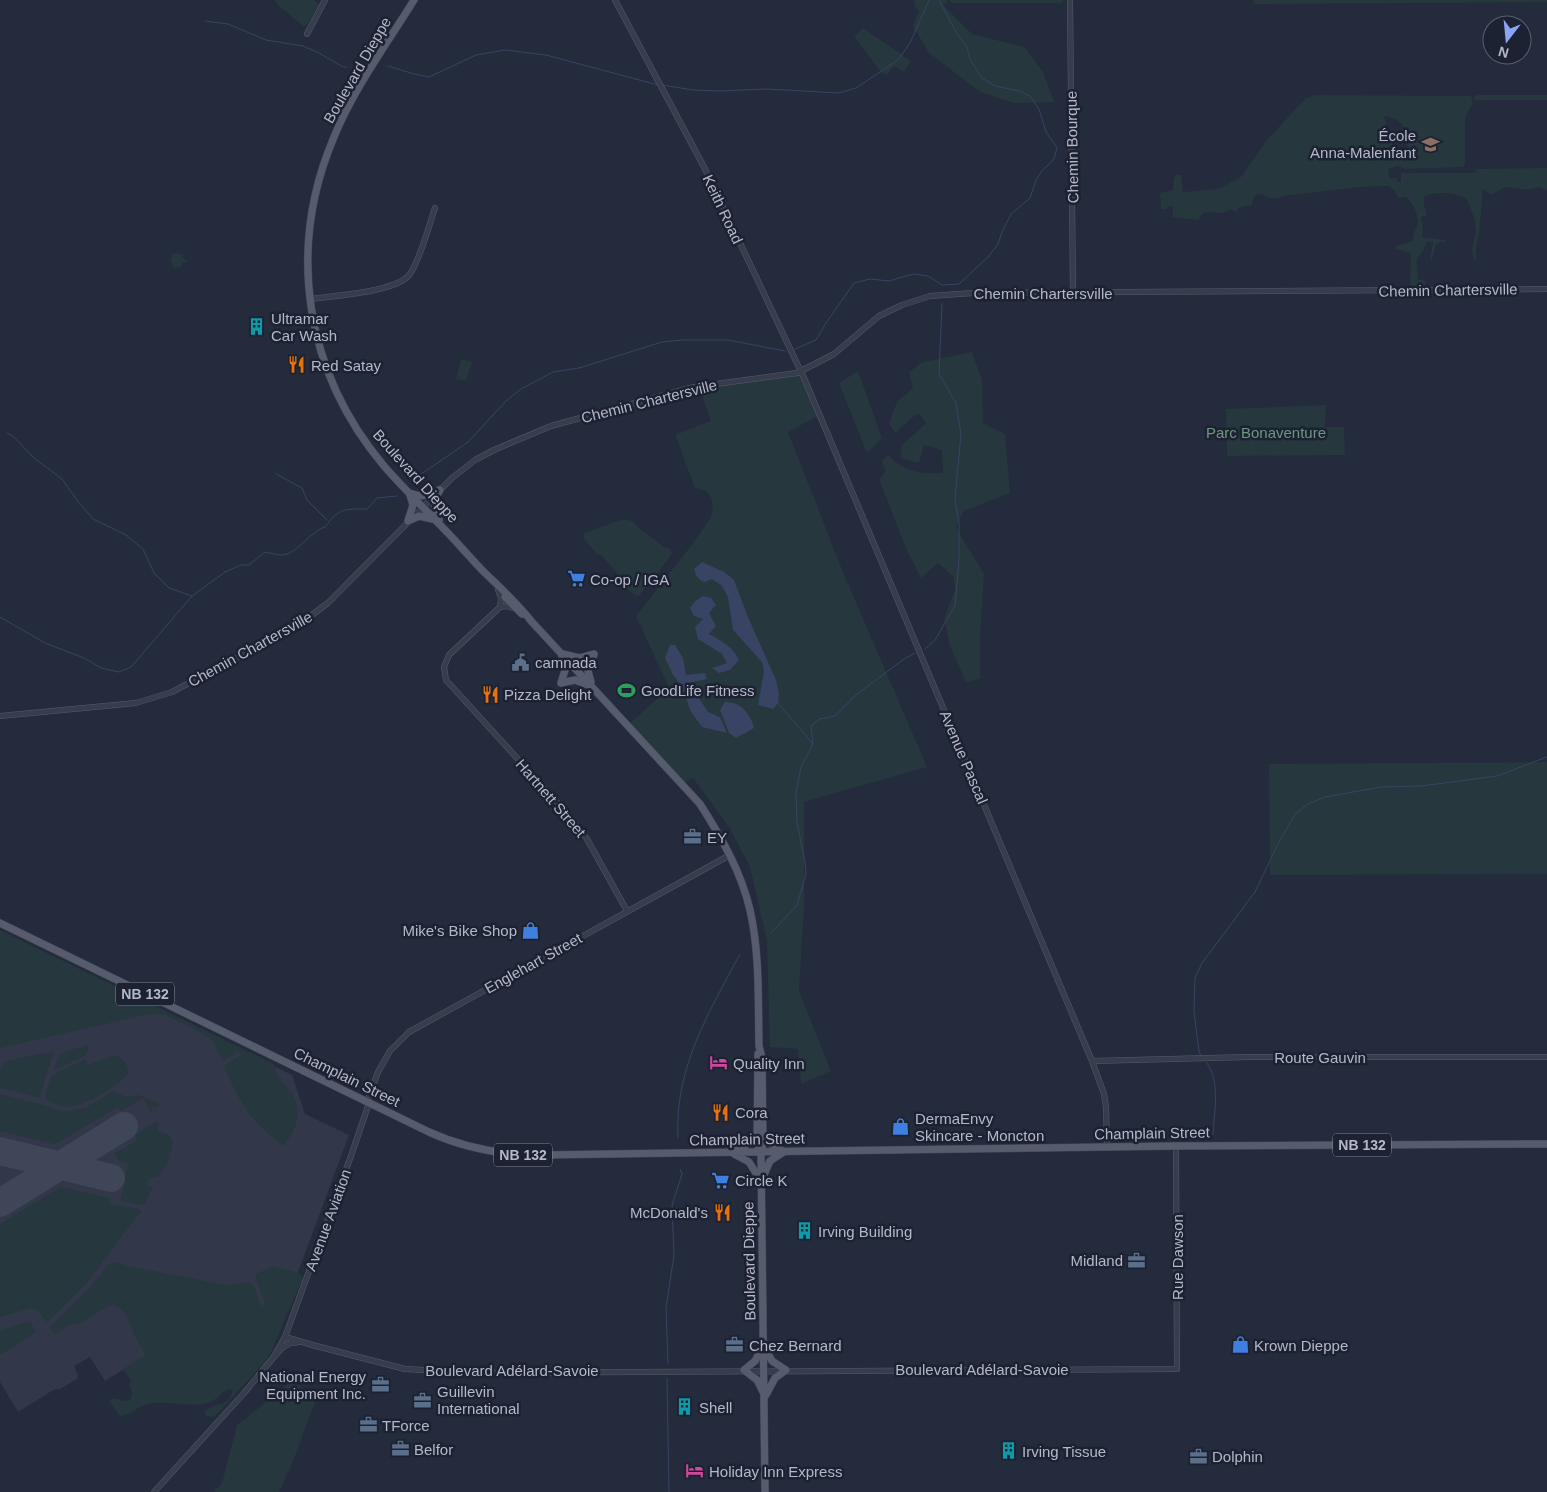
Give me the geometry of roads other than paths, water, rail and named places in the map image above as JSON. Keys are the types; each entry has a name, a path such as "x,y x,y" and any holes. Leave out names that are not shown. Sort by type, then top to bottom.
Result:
{"main road":[{"name":"Boulevard Dieppe","path":"414,0 348,108 325,160 314,198 307,251 314,327 337,394 366,443 409,493 593,687 700,804 719,833 736,867 750,909 754,939 759,1046 757,1058 760,1132 757,1144 760,1152 761,1182 765,1492"},
{"path":"409,493 424,497 440,490"},
{"path":"440,490 436,497 434,508 444,529"},
{"path":"408,521 413,506 409,493"},
{"path":"408,521 419,516 427,517 444,529"},
{"name":"Boulevard Dieppe","path":"486,574 498,590 518,607"},
{"path":"561,653 579,658 594,654 588,671 593,687"},
{"path":"561,653 565,667 561,683 575,680 593,687"},
{"name":"Champlain Street","path":"0,923 449,1141 492,1152 541,1156 1176,1146 1547,1144"},
{"path":"729,1152 746,1145 760,1132 770,1143 784,1152 770,1162 761,1182"},
{"path":"729,1152 750,1162 756,1169 761,1182"},
{"path":"764,1344 771,1359 786,1370 775,1378 764,1397"},
{"path":"764,1344 755,1360 744,1370 757,1380 764,1397"}],"street":[{"path":"307,34 325,0"},
{"name":"Keith Road","path":"615,0 704,167 801,372"},
{"name":"Chemin Bourque","path":"1070,0 1073,293"},
{"path":"310,299 382,288 397,284 406,279 414,268 435,208"},
{"name":"Chemin Chartersville","path":"0,716 136,703 172,692 300,624 328,603 440,490 476,460 494,450 551,426 694,387 792,375 801,372 834,354 879,316 919,299 963,294 1547,289"},
{"name":"Avenue Pascal","path":"801,372 1092,1061 1104,1094 1108,1147"},
{"path":"498,590 502,600 500,607 518,607"},
{"name":"Hartnett Street","path":"500,607 449,655 444,672 446,680 555,798 587,839 627,911"},
{"name":"Englehart Street","path":"368,1102 378,1072 390,1052 409,1032 730,855"},
{"name":"Route Gauvin","path":"1092,1061 1248,1057 1547,1058"},
{"name":"Avenue Aviation","path":"272,1358 285,1337 368,1102"},
{"name":"Rue Dawson","path":"1176,1146 1177,1369"},
{"name":"Boulevard Adélard-Savoie","path":"285,1337 405,1369 479,1373 744,1370 764,1373 786,1370 1177,1369"},
{"path":"154,1492 245,1392 272,1358 282,1348 291,1343 302,1342"}],"water":[{"path":"702,562 724,572 734,580 776,680 779,694 778,703 773,709 758,705 764,671 762,662 733,630 728,597 722,586 712,579 705,582 697,576 694,569"},
{"path":"703,596 711,598 716,605 709,613 716,626 709,634 730,648 739,660 730,670 719,673 712,668 727,663 722,654 698,639 695,627 703,619 694,616 690,608 695,601"},
{"path":"670,645 675,645 683,658 686,675 705,673 707,679 689,683 708,712 720,717 727,733 702,727 691,712 681,685 673,675 665,658"},
{"path":"725,702 730,702 744,709 754,728 736,738 729,733 720,710"}],"waterway":[{"path":"662,85 693,90 767,89 839,93 856,88 898,60 910,43 929,0"},
{"path":"795,349 816,340 854,283 870,279 889,281 913,274 928,276 942,285 959,284 988,257 998,244 1011,214 1030,198 1036,180 1054,159 1057,148 1046,132 1039,109 1030,96 1019,91 995,86 982,78 970,59 967,47 957,34 939,0"},
{"path":"205,21 228,24 266,40 303,46 343,67 347,67"},
{"path":"388,66 429,77 476,55 505,50 546,55 658,85"},
{"path":"361,58 366,57"},
{"path":"925,649 935,640 955,606 959,560 959,523 955,499 961,434 956,403 939,374 942,303"},
{"path":"414,479 468,442 506,401 521,389 553,372 579,368 662,342 683,340 728,340 785,351"},
{"path":"7,433 13,436 34,458 62,479 93,519 126,535 143,549 154,573 169,588 192,596"},
{"path":"276,474 302,488 307,500 327,520"},
{"path":"0,617 45,643 84,658 101,668 119,672 131,667 192,596 225,572 241,565 249,565 265,552 279,555 287,554 325,527 338,513 347,510 367,509 377,498 397,496"},
{"path":"771,933 797,905 806,874 797,823 796,793 801,767 813,744 811,726 820,719 835,716 856,695 915,653"},
{"path":"778,703 813,744"},
{"path":"1201,1055 1199,1052 1194,1011 1195,978 1202,963 1255,892 1295,814 1308,804 1325,797 1381,787 1421,786 1497,776 1547,757"},
{"path":"678,1138 678,1113 688,1065 706,1020 740,954"},
{"path":"1206,1062 1214,1078 1216,1097 1213,1135"},
{"path":"668,1363 666,1308 674,1255 672,1205 682,1174 680,1169"},
{"path":"667,1378 669,1492"}],"place":[{"name":"École Anna-Malenfant","path":"1430,144"},
{"name":"Ultramar Car Wash","path":"257,327"},
{"name":"Red Satay","path":"297,365"},
{"name":"Co-op / IGA","path":"576,579"},
{"name":"camnada","path":"521,662"},
{"name":"GoodLife Fitness","path":"627,690"},
{"name":"Pizza Delight","path":"490,694"},
{"name":"EY","path":"693,837"},
{"name":"Mike's Bike Shop","path":"531,930"},
{"name":"Quality Inn","path":"719,1063"},
{"name":"Cora","path":"721,1112"},
{"name":"DermaEnvy Skincare - Moncton","path":"901,1127"},
{"name":"Circle K","path":"721,1180"},
{"name":"McDonald's","path":"722,1212"},
{"name":"Irving Building","path":"804,1231"},
{"name":"Midland","path":"1137,1260"},
{"name":"Chez Bernard","path":"735,1345"},
{"name":"Krown Dieppe","path":"1240,1345"},
{"name":"National Energy Equipment Inc.","path":"380,1385"},
{"name":"Guillevin International","path":"423,1400"},
{"name":"Shell","path":"685,1407"},
{"name":"TForce","path":"368,1425"},
{"name":"Belfor","path":"400,1449"},
{"name":"Irving Tissue","path":"1008,1451"},
{"name":"Dolphin","path":"1198,1456"},
{"name":"Holiday Inn Express","path":"695,1471"}],"park label":[{"name":"Parc Bonaventure","path":"1266,432"}]}
